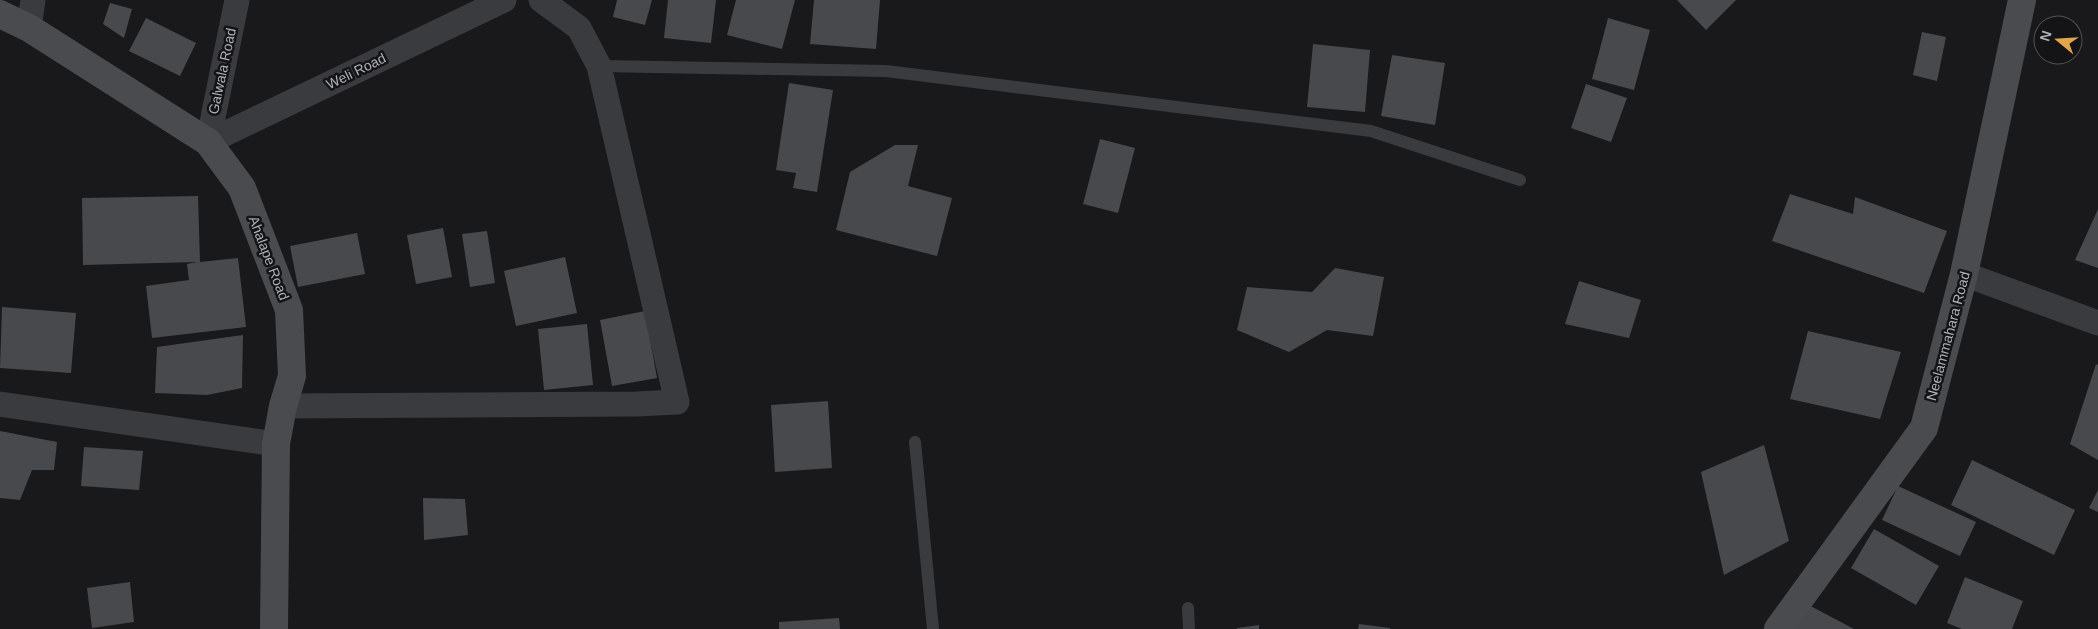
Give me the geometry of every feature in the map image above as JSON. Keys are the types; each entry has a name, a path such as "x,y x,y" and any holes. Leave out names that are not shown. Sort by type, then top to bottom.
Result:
{"street":[{"path":"29,28 33,0"},
{"name":"Galwala Road","path":"208,142 237,0"},
{"name":"Weli Road","path":"208,142 504,0"},
{"path":"283,406 677,402 599,66 579,28 541,0"},
{"name":"Neelammahara Road","path":"1778,629 1924,428 1964,274 2022,0"},
{"name":"Ahalape Road","path":"0,14 29,28 208,142 242,188 289,310 292,376 283,406 276,444 274,629"},
{"path":"1964,274 2098,323"},
{"path":"0,404 276,444"}],"lane":[{"path":"599,66 886,72 1371,131 1520,180"},
{"path":"915,442 933,629"},
{"path":"1188,608 1190,629"}],"building":[{"path":"617,0 652,0 645,25 613,17"},
{"path":"668,0 716,0 711,43 664,38"},
{"path":"736,0 795,0 782,49 727,35"},
{"path":"814,0 880,0 876,49 810,44"},
{"path":"1677,0 1736,0 1706,30"},
{"path":"110,3 132,9 124,38 103,24"},
{"path":"146,18 196,43 180,76 129,51"},
{"path":"1608,18 1650,30 1634,90 1592,79"},
{"path":"1922,32 1946,37 1937,81 1913,75"},
{"path":"1313,44 1370,50 1365,112 1307,107"},
{"path":"1392,55 1445,63 1435,125 1381,116"},
{"path":"789,83 833,90 817,192 793,188 796,173 776,170"},
{"path":"1586,84 1627,98 1611,142 1571,128"},
{"path":"1100,139 1135,148 1118,213 1083,204"},
{"path":"895,145 918,145 908,186 952,198 937,256 836,230 850,172"},
{"path":"1790,194 1853,214 1855,197 1947,231 1924,293 1772,241"},
{"path":"198,196 200,262 238,258 246,327 152,338 146,286 189,280 187,264 197,262 83,265 82,198"},
{"path":"2098,209 2098,268 2075,260"},
{"path":"443,228 452,277 416,284 407,235"},
{"path":"487,231 495,283 470,287 462,234"},
{"path":"357,233 365,274 298,287 290,246"},
{"path":"565,257 577,313 516,326 504,271"},
{"path":"1335,268 1384,277 1373,336 1327,330 1289,352 1237,330 1247,287 1312,292"},
{"path":"1579,281 1641,300 1629,338 1565,324"},
{"path":"2,307 76,313 71,373 0,368"},
{"path":"645,311 657,378 612,386 600,320"},
{"path":"587,324 593,385 544,390 538,329"},
{"path":"1808,331 1901,352 1880,419 1790,399"},
{"path":"243,335 242,388 207,395 155,393 157,347"},
{"path":"2096,364 2098,365 2098,460 2070,444"},
{"path":"828,401 832,468 775,472 771,405"},
{"path":"0,431 57,442 54,470 32,470 20,500 0,498"},
{"path":"1764,445 1789,541 1724,575 1701,472"},
{"path":"84,447 143,451 139,490 81,486"},
{"path":"1972,460 2075,510 2054,555 1951,505"},
{"path":"1898,486 1976,522 1960,556 1882,520"},
{"path":"2098,490 2098,512 2089,508"},
{"path":"423,498 465,499 468,535 424,540"},
{"path":"1874,529 1939,566 1916,605 1851,568"},
{"path":"1965,577 2023,601 2012,629 1962,629 1947,623"},
{"path":"130,582 134,622 92,628 87,588"},
{"path":"1803,602 1854,629 1789,629"},
{"path":"839,618 840,629 779,629 779,622"},
{"path":"1359,624 1390,628 1390,629 1358,629"},
{"path":"1259,625 1259,629 1237,629 1237,628"}]}
